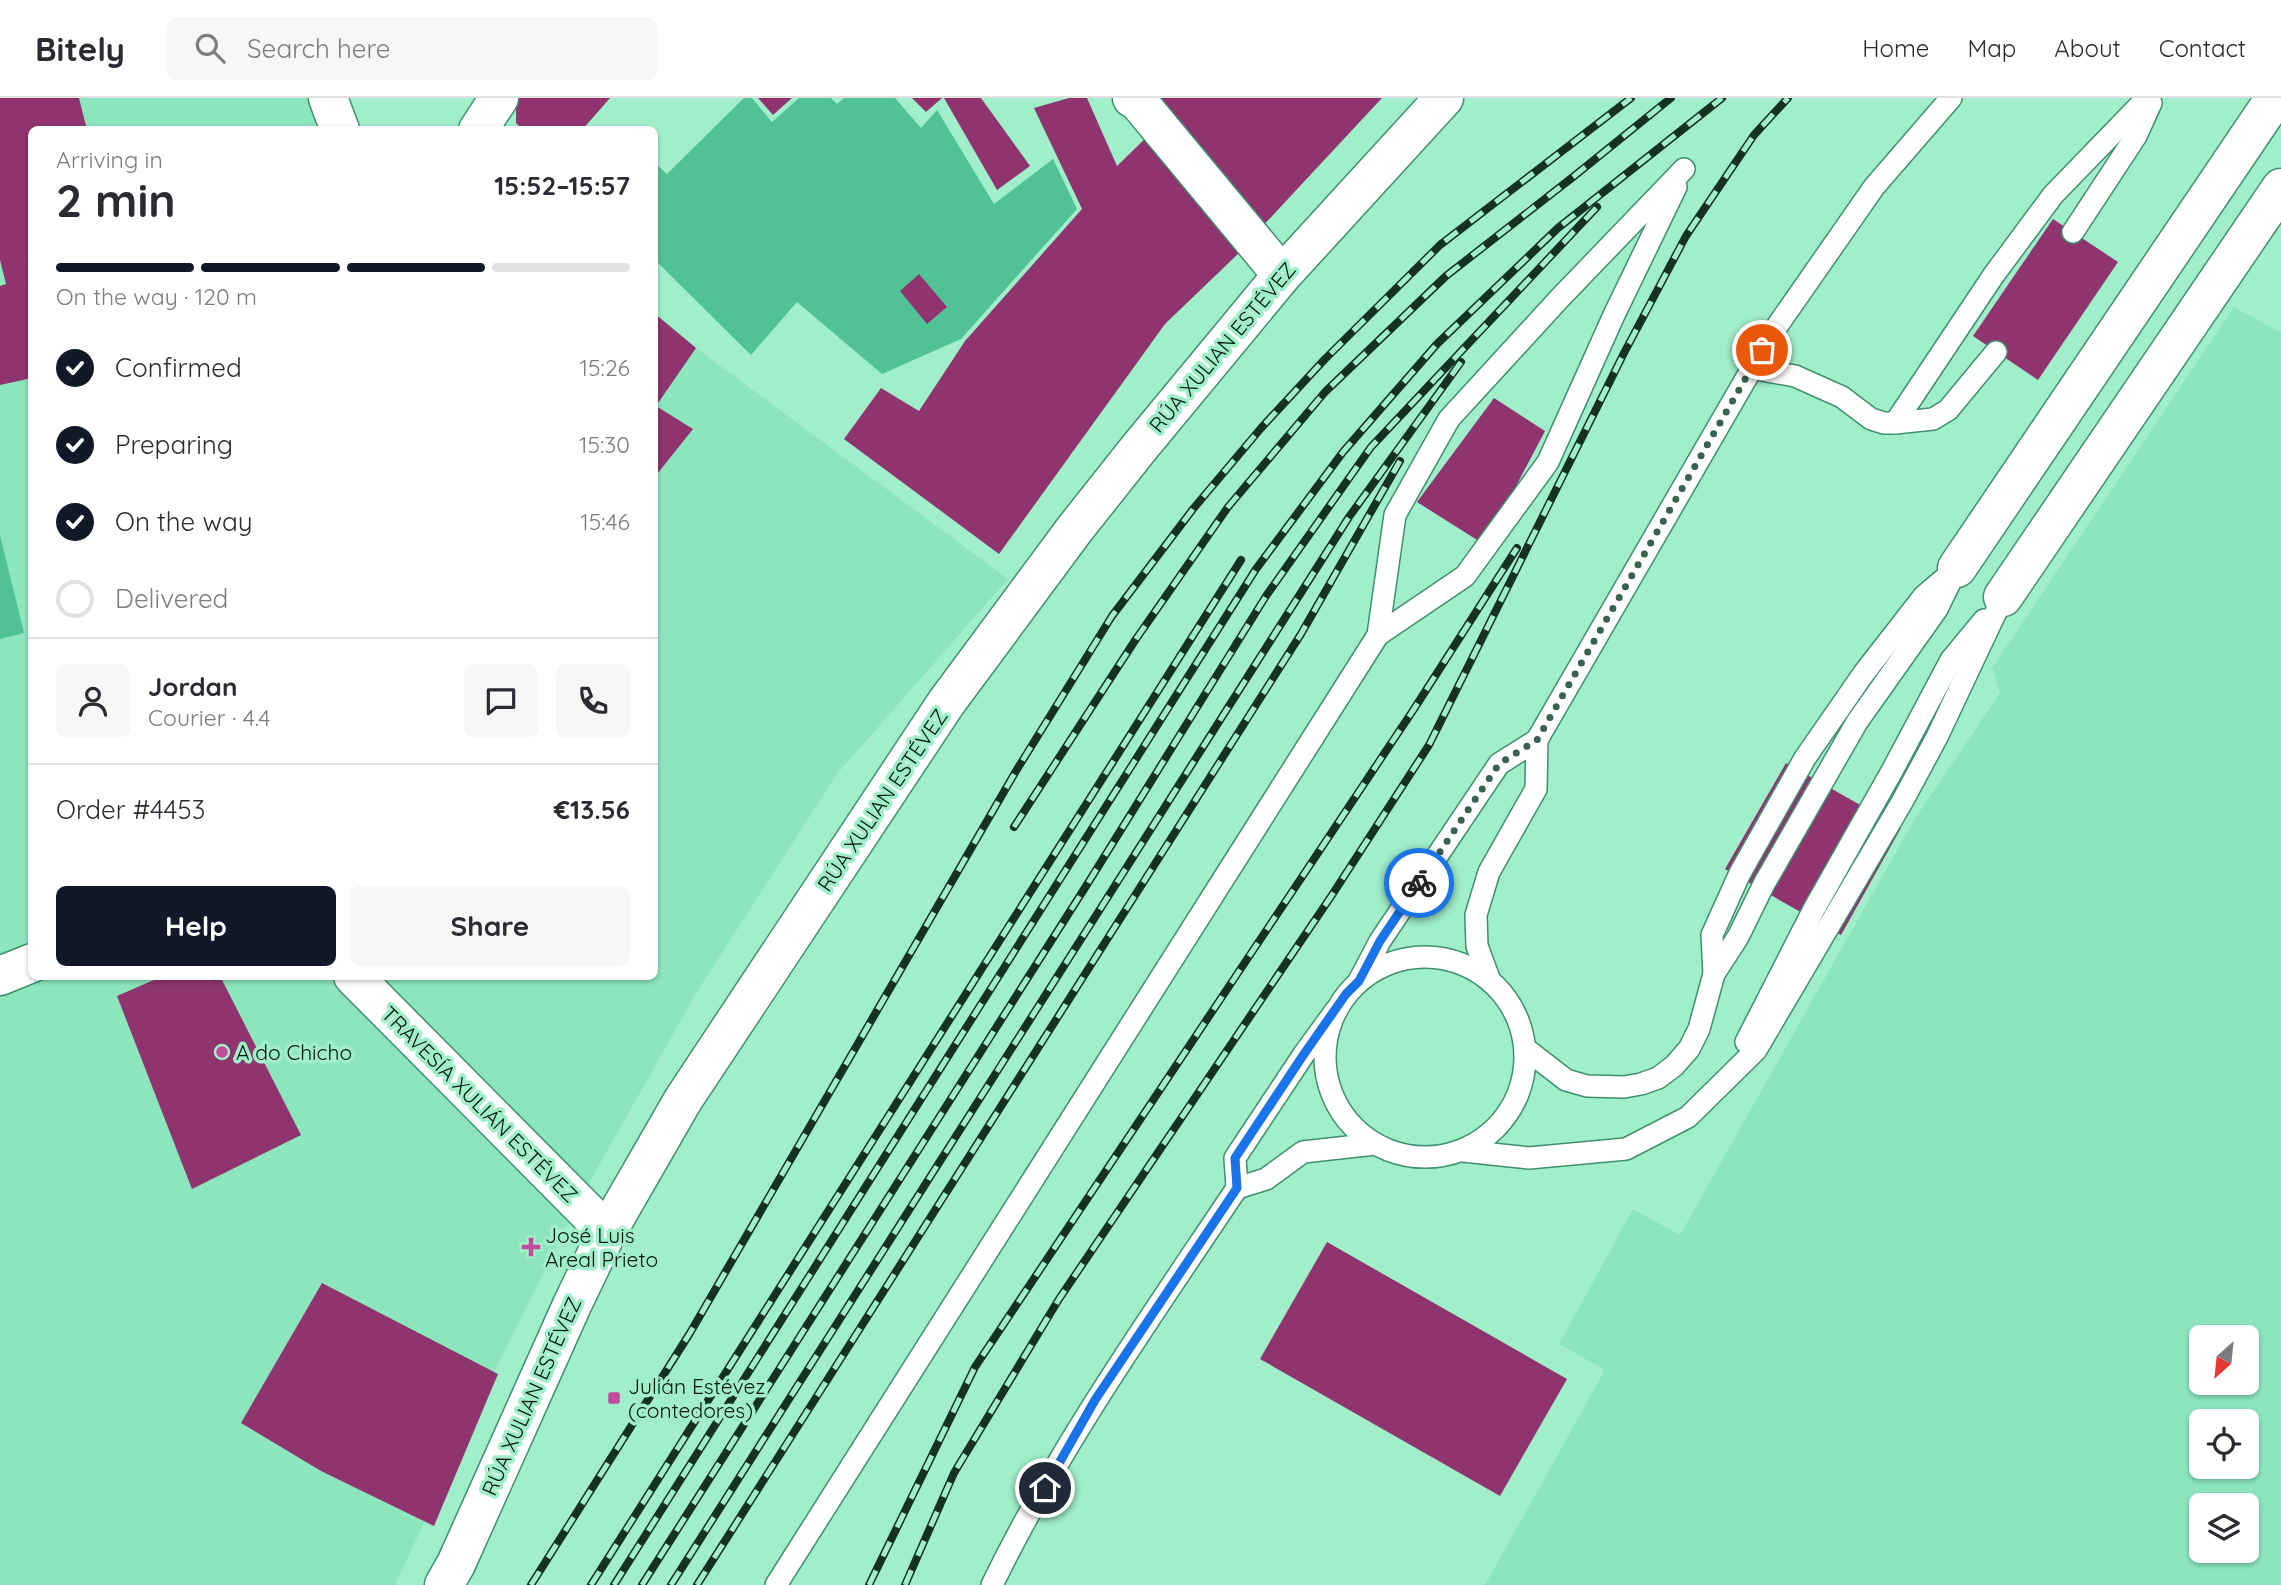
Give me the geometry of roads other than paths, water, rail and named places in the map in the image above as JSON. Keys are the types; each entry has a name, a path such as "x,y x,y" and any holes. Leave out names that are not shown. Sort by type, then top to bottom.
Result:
{"street":[{"path":"328,98 338,126"},
{"path":"481,126 499,98"},
{"path":"1132,98 1136,99 1282,275"},
{"name":"RÚA XULIAN ESTÉVEZ","path":"444,1585 607,1232 683,1100 946,703 1074,530 1139,448 1282,275 1444,98"},
{"path":"1957,568 2275,98"},
{"path":"2003,597 2281,188"},
{"path":"0,976 28,965"},
{"name":"TRAVESÍA XULIÁN ESTÉVEZ","path":"357,980 607,1232"}],"lane":[{"path":"1490,981 1478,946 1476,915 1489,872 1535,789 1537,740 1751,368 1874,187 1951,98"},
{"path":"1895,423 1993,276 2053,195 2147,98"},
{"path":"2073,232 2136,136 2153,98"},
{"path":"776,1585 1378,635 1465,576 1548,462 1684,169 1559,299 1450,419 1395,515 1378,635"},
{"path":"1751,368 1795,376 1842,397 1871,419 1895,423 1933,419 1948,410 1996,352"},
{"path":"1525,1049 1566,1080 1587,1086 1624,1087 1658,1078 1674,1066 1689,1049 1699,1029 1714,974 1712,935 1740,873 1805,758 1864,673 1924,596 1957,568"},
{"path":"1336,1010 1327,1033 1324,1059 1328,1085 1338,1108 1354,1128 1374,1144 1403,1155 1433,1157 1463,1151 1530,1158 1626,1149 1688,1117 1756,1050 1783,1006 1937,737 2003,597"},
{"path":"1359,981 1380,941 1499,764 1537,740"},
{"path":"992,1585 1095,1400 1237,1188 1235,1158 1346,994 1378,968 1401,960 1424,957 1448,959 1470,967 1490,981 1507,1000 1520,1023 1525,1049 1525,1074 1517,1099 1504,1120 1485,1138 1463,1151"},
{"path":"1237,1188 1266,1179 1303,1152 1374,1144"}],"railway":[{"path":"531,1585 690,1333 1016,771 1112,616 1193,509 1262,427 1325,359 1440,245 1631,98"},
{"path":"1014,827 1136,639 1228,507 1325,392 1446,276 1671,98"},
{"path":"614,1585 1256,569 1343,452 1437,344 1558,228 1722,98"},
{"path":"905,1585 954,1473 1059,1299 1332,895 1429,745 1624,353 1686,236 1754,135 1788,98"},
{"path":"642,1585 1088,883 1266,596 1371,447 1597,207"},
{"path":"671,1585 1349,517 1461,362"},
{"path":"697,1585 1301,634 1400,461"},
{"path":"869,1585 975,1367 1414,709 1517,548"},
{"path":"591,1585 1241,560"}],"place":[{"name":"A do Chicho","path":"222,1052"},
{"name":"José Luis Areal Prieto","path":"531,1247"},
{"name":"Julián Estévez (contedores)","path":"614,1398"}]}
